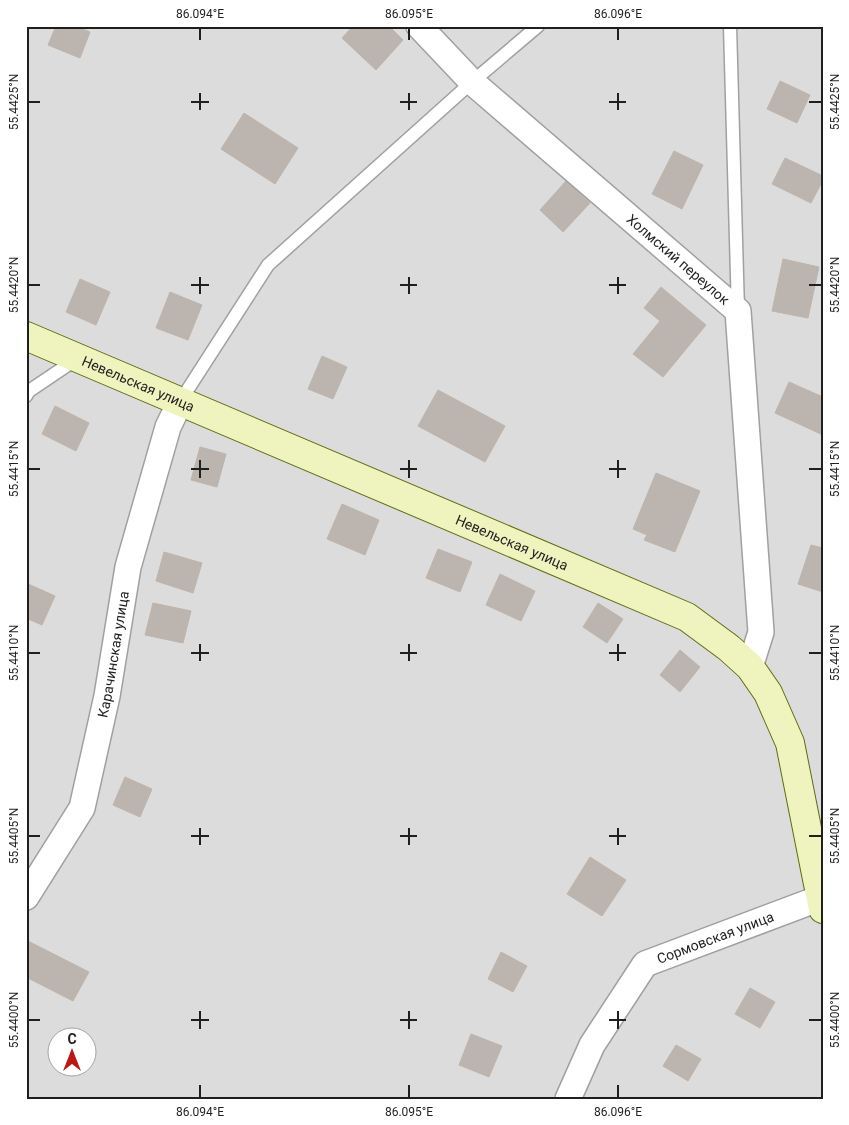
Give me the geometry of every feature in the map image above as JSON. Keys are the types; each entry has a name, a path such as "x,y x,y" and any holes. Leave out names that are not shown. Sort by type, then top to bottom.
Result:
{"street":[{"name":"Холмский переулок","path":"419,26 472,82 738,311 761,632 750,667"},
{"name":"Невельская улица","path":"26,336 181,400 687,617 730,648 750,667 768,693 790,743 822,902"},
{"name":"Карачинская улица","path":"26,898 82,808 107,696 128,567 168,428 181,400"},
{"name":"Сормовская улица","path":"568,1099 592,1045 645,964 822,902"}],"lane":[{"path":"181,400 268,265 472,82 538,26"},
{"path":"730,26 738,311"},
{"path":"26,396 28,391 78,358"}],"shaded area":[{"path":"26,26 823,26 823,1099 26,1099"}],"building":[{"path":"56,26 76,26 90,32 80,58 48,45"},
{"path":"353,26 389,26 403,40 376,70 342,38"},
{"path":"780,81 810,95 797,123 767,109"},
{"path":"244,113 298,148 275,184 221,149"},
{"path":"674,151 703,165 682,209 652,194"},
{"path":"785,158 823,176 823,180 811,203 772,184"},
{"path":"566,181 590,203 563,232 540,210"},
{"path":"783,259 819,267 808,318 772,311"},
{"path":"80,279 110,292 96,325 66,312"},
{"path":"661,287 706,325 663,377 633,354 660,321 644,308"},
{"path":"170,292 202,305 188,340 156,328"},
{"path":"322,356 347,367 333,399 308,389"},
{"path":"789,382 823,397 823,435 775,413"},
{"path":"438,390 505,426 485,462 418,426"},
{"path":"55,406 89,423 76,451 42,434"},
{"path":"200,447 226,454 217,487 191,480"},
{"path":"656,473 700,491 675,552 644,540 647,535 633,529"},
{"path":"342,504 379,520 365,555 327,539"},
{"path":"811,545 823,548 823,592 798,584"},
{"path":"438,549 472,562 460,592 426,578"},
{"path":"164,552 202,563 193,593 156,581"},
{"path":"500,574 535,591 521,621 486,605"},
{"path":"26,583 55,596 42,625 26,618"},
{"path":"153,603 191,611 183,643 145,635"},
{"path":"598,603 623,619 607,643 583,627"},
{"path":"680,650 700,667 680,692 660,675"},
{"path":"125,777 152,789 140,817 113,805"},
{"path":"590,857 626,880 602,916 567,894"},
{"path":"26,940 89,972 73,1001 26,977"},
{"path":"501,952 527,966 513,992 488,979"},
{"path":"750,988 775,1002 760,1028 735,1014"},
{"path":"471,1034 502,1046 489,1077 459,1065"},
{"path":"676,1045 701,1059 688,1081 663,1066"}]}
